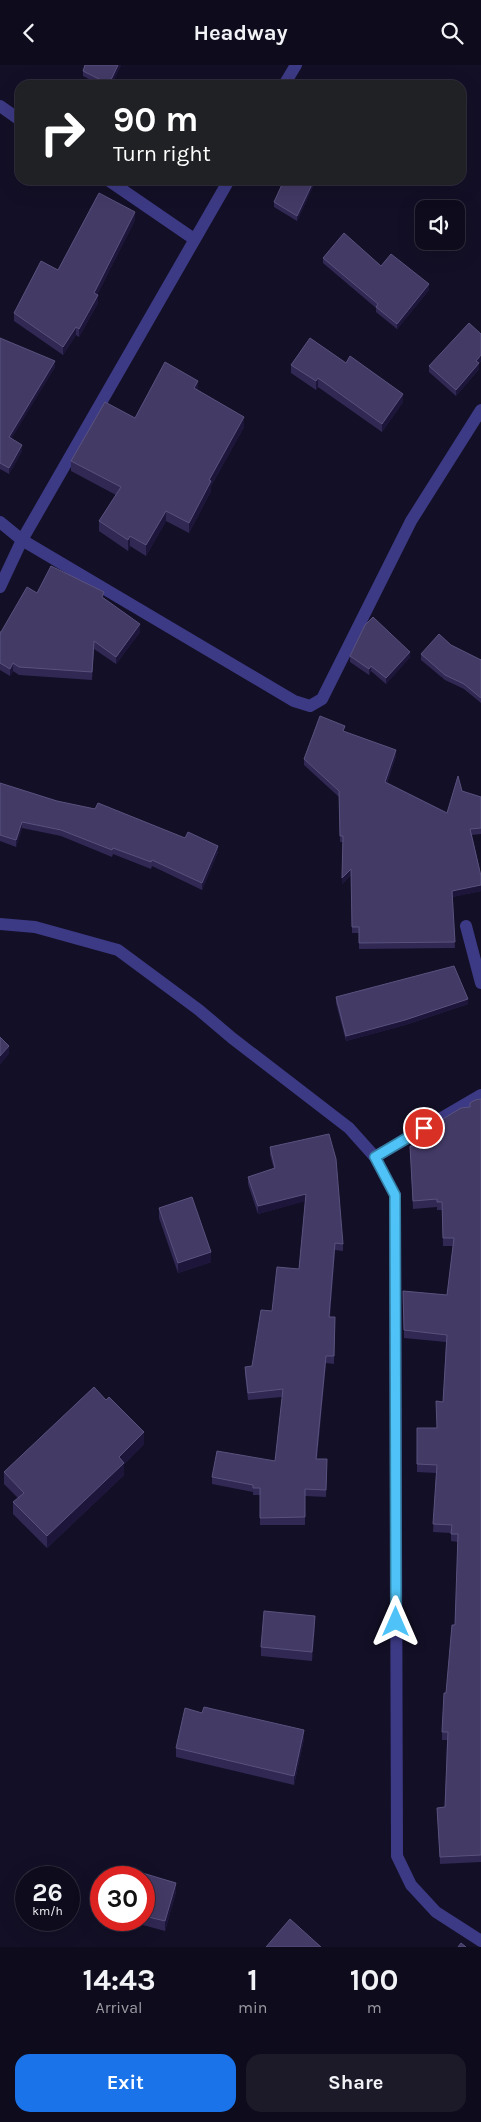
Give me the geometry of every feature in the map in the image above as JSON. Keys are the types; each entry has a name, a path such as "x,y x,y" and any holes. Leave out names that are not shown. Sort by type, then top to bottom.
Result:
{"street":[{"path":"287,80 296,65"},
{"path":"0,106 15,116"},
{"path":"115,185 194,239"},
{"path":"0,587 22,539 226,185"},
{"path":"0,522 22,539 294,701 310,706 322,699 411,521 481,409"},
{"path":"0,924 35,927 118,950 199,1009 232,1038 349,1128 375,1157 395,1195 397,1856 411,1885 436,1912 481,1941"},
{"path":"466,926 481,983"},
{"path":"375,1157 481,1095"}],"building":[{"path":"85,65 118,65 111,80 101,80 83,71"},
{"path":"282,185 312,185 297,216 274,202"},
{"path":"99,193 135,212 94,293 98,295 79,329 76,327 63,347 14,313 41,261 58,270"},
{"path":"344,233 381,266 391,254 429,284 397,324 376,307 378,304 323,258"},
{"path":"469,323 481,334 481,355 476,361 479,363 456,390 429,366"},
{"path":"0,338 55,361 9,437 22,445 9,468 0,463"},
{"path":"310,338 346,363 350,356 403,394 382,424 318,378 316,381 291,365"},
{"path":"165,362 198,381 194,388 244,417 209,480 211,481 189,523 166,511 146,545 130,536 128,540 99,521 121,487 71,461 105,402 135,418"},
{"path":"51,566 104,592 102,597 140,624 116,657 94,641 92,672 19,667 13,663 10,669 0,663 0,632 27,587 37,593"},
{"path":"373,617 410,652 386,678 371,666 369,669 350,656 365,625"},
{"path":"439,634 451,645 481,660 481,698 464,684 445,675 421,654"},
{"path":"320,716 345,726 343,731 396,750 385,782 447,813 458,776 462,791 481,797 481,828 470,829 481,876 481,885 452,891 455,942 359,943 359,927 352,927 351,869 342,878 343,836 340,836 339,791 304,759"},
{"path":"0,783 57,801 95,809 98,803 185,838 188,832 218,846 202,883 152,860 151,862 113,848 112,850 61,830 22,822 16,840 0,835"},
{"path":"454,966 468,999 405,1020 346,1036 336,997"},
{"path":"0,1037 9,1046 0,1056"},
{"path":"481,1099 481,1855 440,1857 437,1808 445,1807 448,1732 442,1732 444,1693 446,1693 452,1625 455,1625 458,1534 451,1534 452,1525 433,1524 437,1465 417,1464 417,1428 437,1428 436,1401 443,1402 447,1335 404,1330 403,1291 447,1295 454,1238 443,1238 442,1202 437,1202 437,1199 413,1201 410,1146 430,1145 428,1128 461,1108 470,1107 470,1103 475,1100"},
{"path":"329,1134 336,1159 343,1244 335,1243 329,1317 335,1317 334,1356 326,1356 316,1459 327,1459 326,1490 305,1489 305,1517 260,1518 260,1488 253,1488 253,1485 212,1477 217,1451 275,1461 283,1389 248,1393 245,1367 252,1366 261,1310 272,1311 277,1267 299,1269 306,1194 258,1206 248,1177 275,1168 270,1147"},
{"path":"192,1197 211,1252 178,1263 159,1208"},
{"path":"94,1387 106,1400 109,1397 144,1432 119,1457 124,1463 47,1536 13,1502 24,1493 4,1472"},
{"path":"264,1611 315,1616 312,1652 261,1647"},
{"path":"204,1707 304,1730 294,1776 176,1748 185,1708 202,1713"},
{"path":"155,1877 176,1883 165,1921 155,1919"},
{"path":"290,1919 321,1947 266,1947"},
{"path":"461,1943 466,1947 458,1947"}],"route":[{"path":"396,1622 395,1195 375,1157 424,1128"}]}
